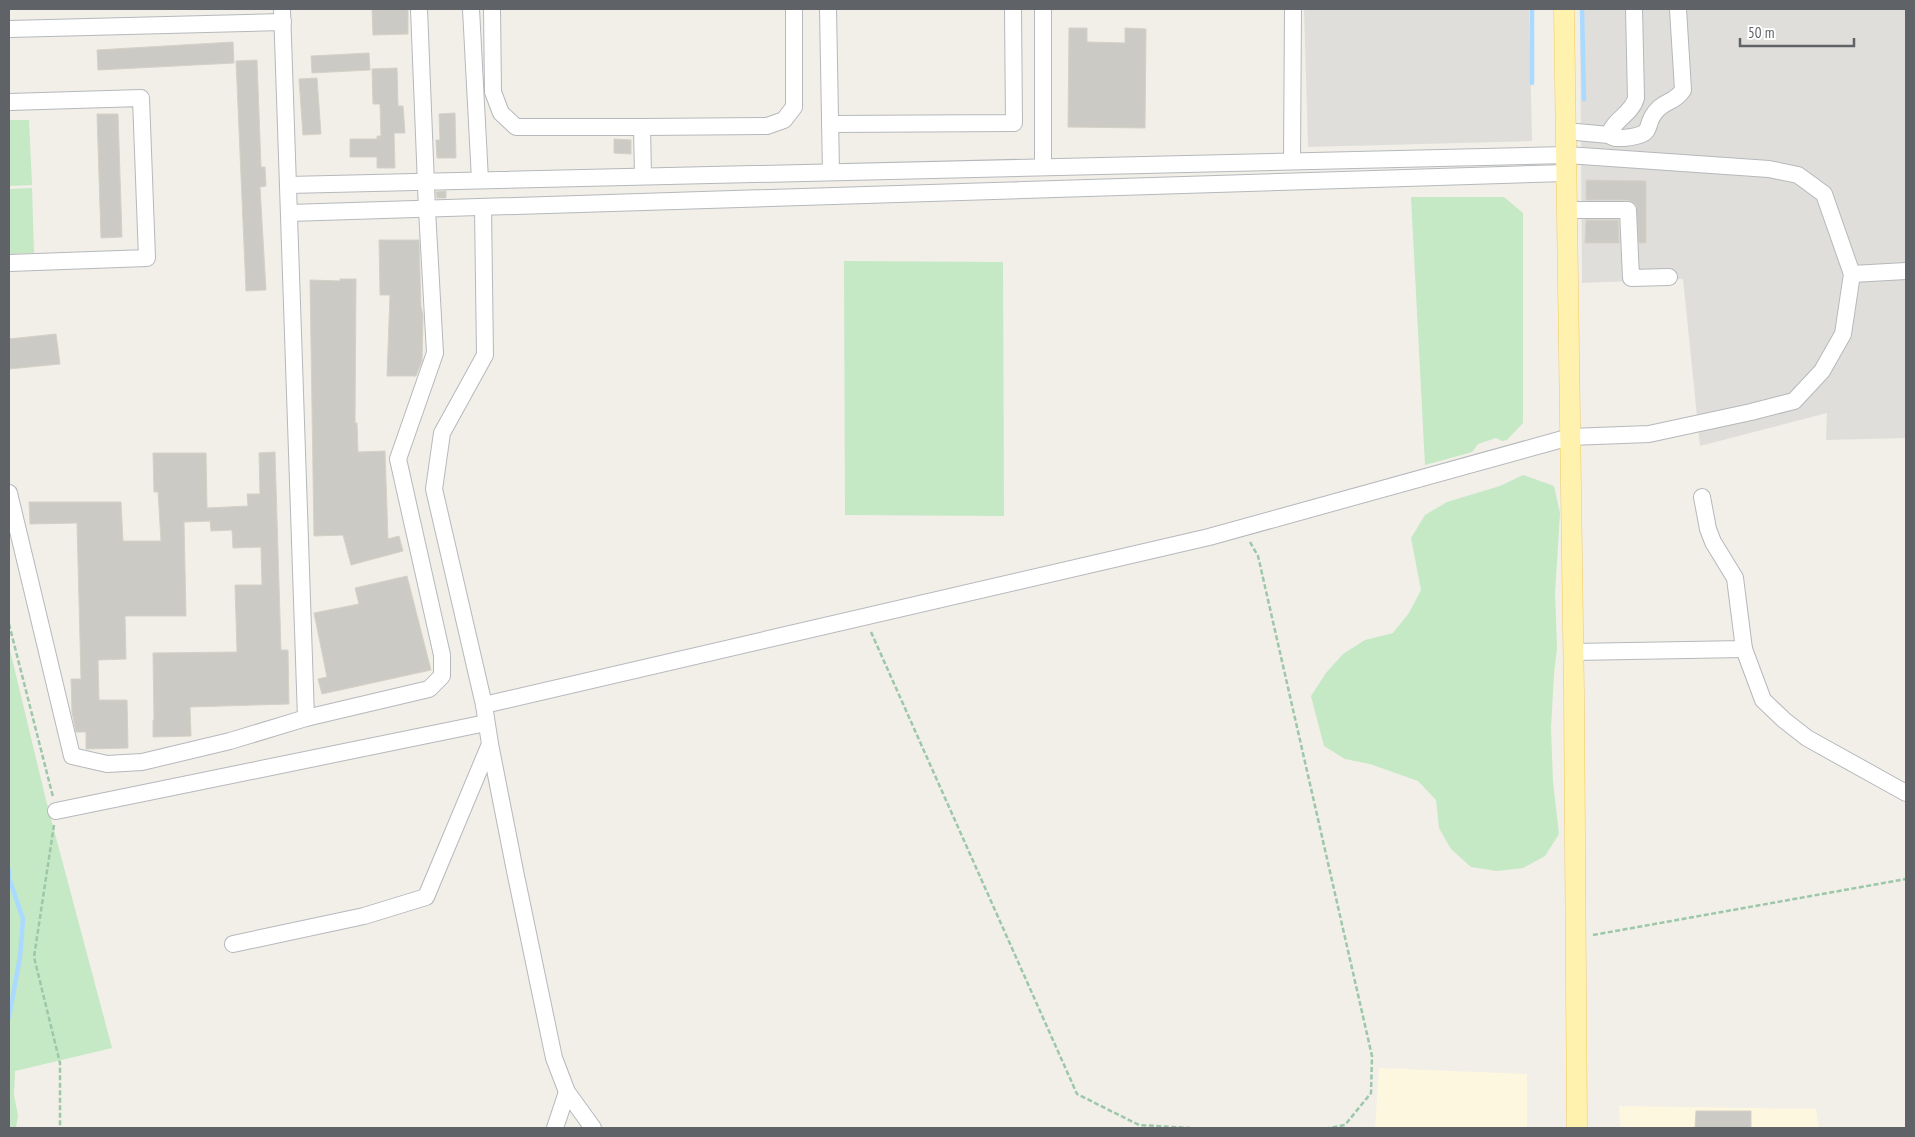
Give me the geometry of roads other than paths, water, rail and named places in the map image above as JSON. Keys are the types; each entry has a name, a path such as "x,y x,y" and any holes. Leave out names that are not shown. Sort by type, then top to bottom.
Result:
{"main road":[{"path":"1564,9 1573,652 1577,1128"}],"street":[{"path":"9,493 72,756 106,764 142,762 230,741 306,718 429,689 442,676 442,655 398,459 435,353 419,9"},
{"path":"471,9 480,180"},
{"path":"492,9 494,92 501,113 516,127 767,126 784,120 794,108 794,9"},
{"path":"828,9 832,172"},
{"path":"830,124 1014,123 1014,9"},
{"path":"1043,9 1044,166"},
{"path":"1292,160 1293,9"},
{"path":"1609,134 1613,127 1634,105 1636,98 1634,9"},
{"path":"1566,130 1609,134 1613,138 1646,133 1656,111 1664,103 1674,100 1683,90 1678,9"},
{"path":"9,30 283,15 306,718"},
{"path":"9,102 141,98 147,258 9,263"},
{"path":"642,127 643,176"},
{"path":"288,185 1292,160 1770,169 1798,175 1824,194 1852,274 1842,334 1822,371 1794,401 1649,434 1570,437 1242,528 484,705"},
{"path":"289,213 483,208 1566,164"},
{"path":"483,208 485,355 442,433 434,489 484,705 514,871 554,1058 567,1092 593,1128"},
{"path":"1567,210 1628,210 1631,278 1669,277"},
{"path":"1852,274 1906,271"},
{"path":"1702,497 1708,529 1713,542 1735,578 1744,649 1763,700 1807,738 1906,793"},
{"path":"1573,652 1744,649"},
{"path":"56,811 486,722"},
{"path":"233,944 364,916 426,897 490,744"},
{"path":"555,1128 567,1092"}],"waterway":[{"path":"1532,9 1532,83"},
{"path":"1582,9 1584,99"},
{"path":"9,870 9,878 23,919 20,957 9,1017"}]}
